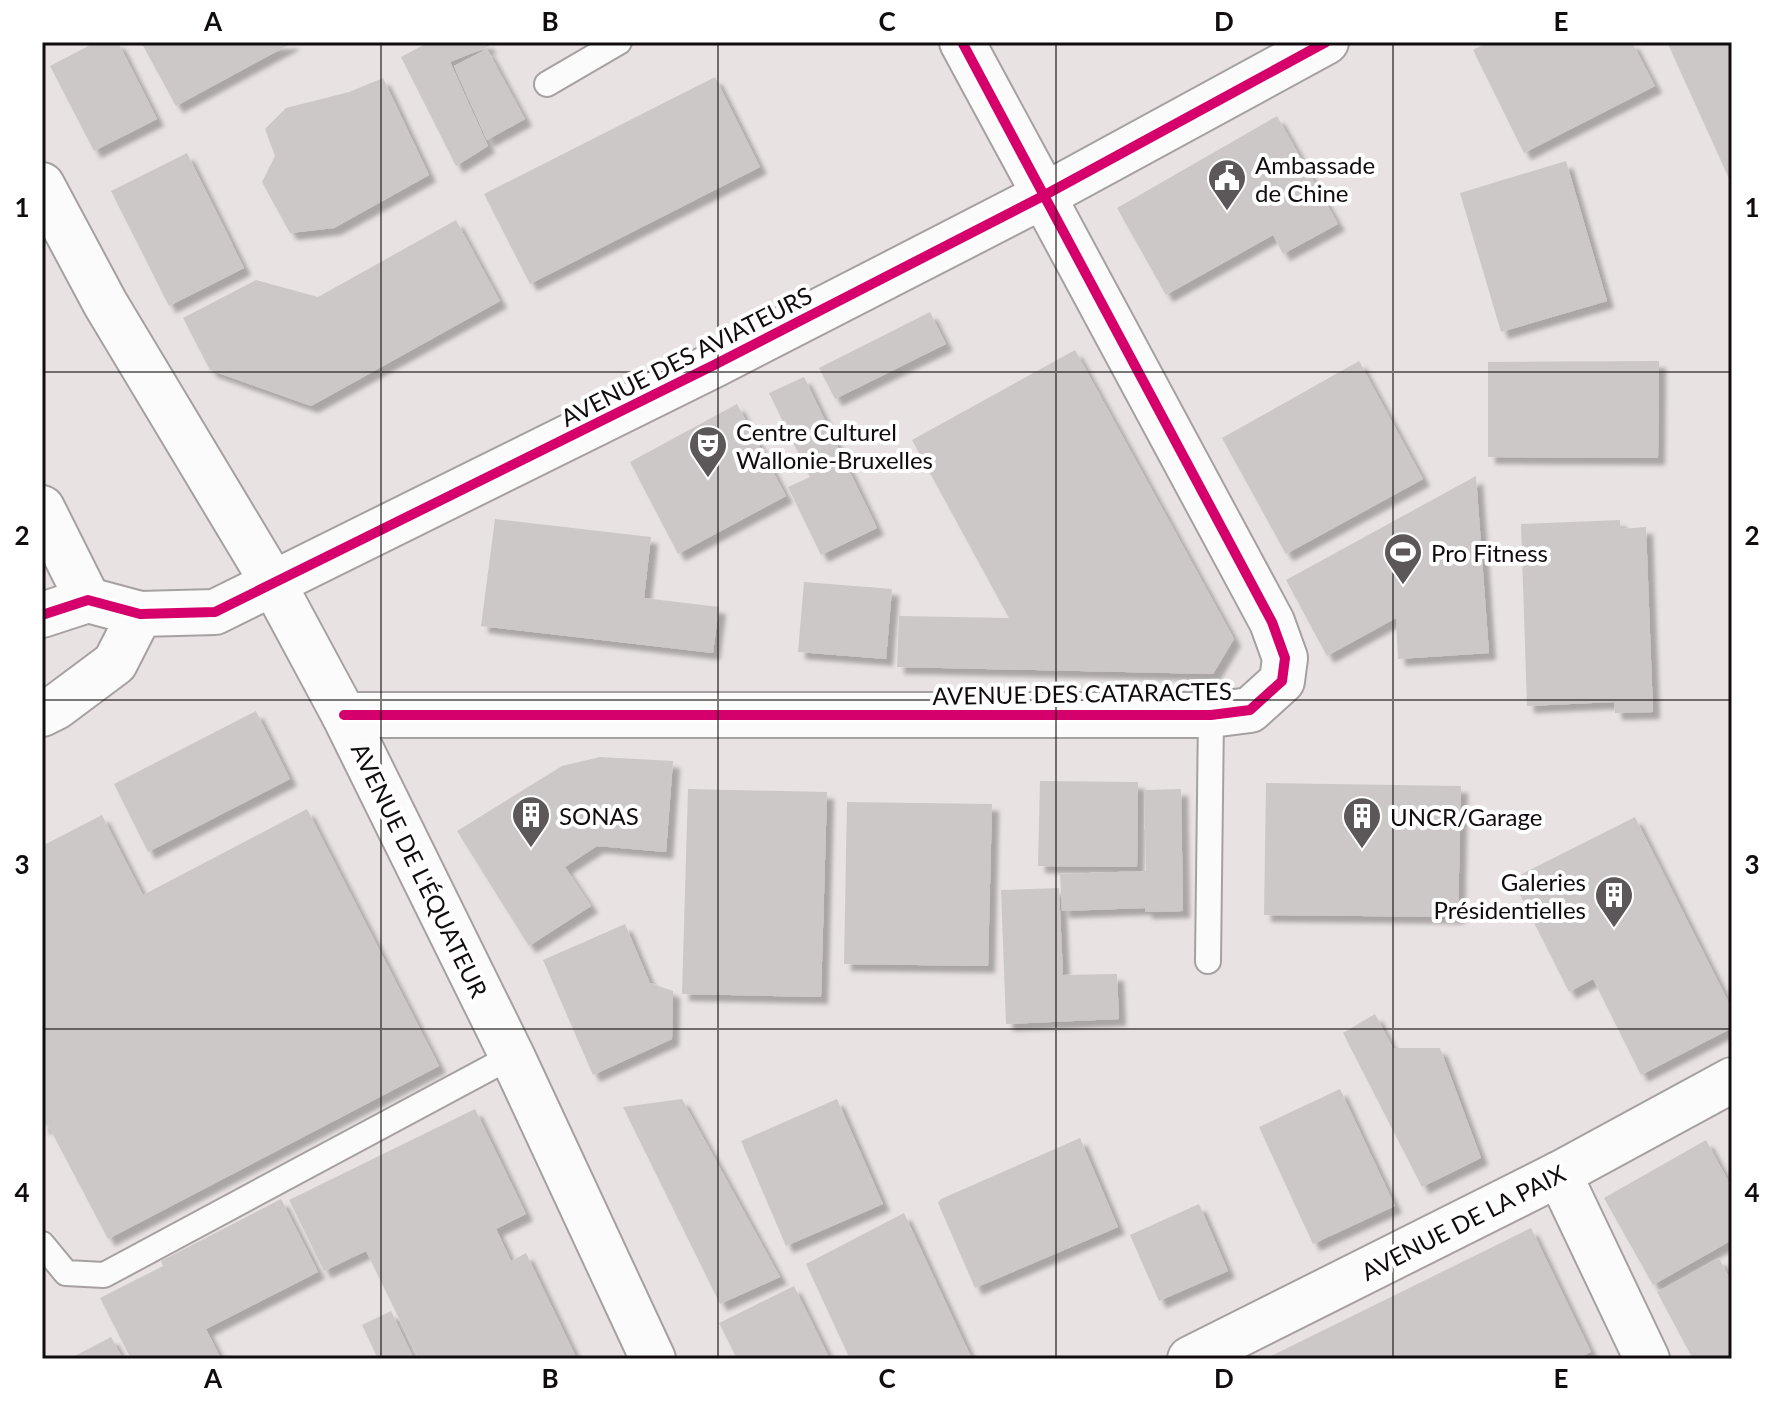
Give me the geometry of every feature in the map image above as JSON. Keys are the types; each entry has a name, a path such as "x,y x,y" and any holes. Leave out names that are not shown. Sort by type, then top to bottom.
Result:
{"street":[{"name":"AVENUE DES CATARACTES","path":"344,715 1211,715 1250,710 1282,681 1285,658 1272,622 962,42"},
{"name":"AVENUE DES AVIATEURS","path":"88,600 140,614 215,612 714,365 1043,196 1318,44"},
{"name":"AVENUE DE L'ÉQUATEUR","path":"42,185 105,303 273,583 344,715 512,1056 653,1359"},
{"path":"42,508 88,600 42,615"},
{"path":"42,714 115,663 140,614"},
{"name":"AVENUE DE LA PAIX","path":"1190,1359 1559,1174 1732,1080"},
{"path":"1559,1174 1647,1359"}],"lane":[{"path":"547,84 619,42"},
{"path":"1208,961 1211,715"},
{"path":"42,1244 66,1273 104,1275 512,1056"}],"building":[{"path":"96,42 118,42 157,119 94,151 50,66"},
{"path":"141,42 294,42 176,106"},
{"path":"429,42 486,42 490,46 450,62 488,146 456,166 401,57"},
{"path":"1488,42 1632,42 1655,86 1524,153 1473,50"},
{"path":"1667,42 1732,42 1732,185"},
{"path":"487,49 525,119 487,140 454,66"},
{"path":"715,77 760,167 530,284 484,194"},
{"path":"383,78 429,175 334,228 290,233 262,182 275,156 265,129 286,108 349,92"},
{"path":"1277,116 1338,224 1283,254 1273,235 1166,295 1117,208"},
{"path":"187,153 244,268 169,306 111,191"},
{"path":"1566,161 1607,301 1501,332 1460,193"},
{"path":"456,220 500,301 311,406 210,370 183,318 256,280 318,297"},
{"path":"930,312 946,344 835,399 819,368"},
{"path":"1075,350 1234,639 1213,674 897,667 899,616 1009,618 912,440"},
{"path":"1359,361 1423,479 1286,554 1222,438"},
{"path":"1659,361 1658,458 1488,457 1488,362"},
{"path":"804,377 877,528 821,555 788,487 810,477 769,393"},
{"name":"Centre Culturel Wallonie-Bruxelles","path":"737,404 786,496 678,554 630,462"},
{"path":"1476,476 1489,653 1398,659 1396,618 1327,656 1286,580"},
{"path":"495,519 651,537 644,598 719,607 713,653 481,626"},
{"path":"1620,520 1620,529 1646,527 1653,712 1615,713 1614,702 1527,706 1521,524"},
{"path":"804,582 892,589 886,659 798,652"},
{"path":"256,711 290,779 148,852 114,784"},
{"name":"SONAS","path":"600,757 673,761 666,852 597,846 565,867 591,906 529,946 457,831 562,766"},
{"path":"1040,781 1138,782 1137,867 1038,866"},
{"name":"UNCR/Garage","path":"1266,783 1461,786 1458,917 1264,915"},
{"path":"688,789 827,792 821,997 682,994"},
{"path":"1181,789 1183,911 1145,912 1145,908 1062,911 1060,874 1146,871 1144,790"},
{"path":"847,802 992,804 988,966 844,964"},
{"path":"307,809 439,1066 108,1239 48,1125 42,1128 42,846 102,815 143,895"},
{"name":"Galeries Présidentielles","path":"1635,817 1732,1009 1732,1028 1641,1075 1593,979 1569,992 1512,879"},
{"path":"1059,888 1063,975 1117,974 1119,1019 1006,1024 1001,890"},
{"path":"625,924 650,983 673,991 672,1039 593,1075 543,960"},
{"path":"1375,1014 1393,1048 1440,1048 1481,1158 1422,1187 1343,1033"},
{"path":"1340,1089 1395,1206 1313,1244 1259,1127"},
{"path":"682,1099 780,1277 720,1304 623,1107"},
{"path":"837,1099 883,1204 786,1246 741,1141"},
{"path":"475,1109 526,1214 496,1229 511,1261 526,1253 576,1357 572,1359 419,1359 366,1251 324,1271 289,1200"},
{"path":"1080,1138 1118,1227 975,1288 938,1203"},
{"path":"1706,1140 1732,1188 1732,1240 1653,1285 1604,1198"},
{"path":"281,1199 318,1272 206,1329 221,1359 131,1359 100,1298 163,1266 161,1261"},
{"path":"1199,1204 1228,1271 1159,1301 1130,1235"},
{"path":"904,1213 972,1359 850,1359 806,1264"},
{"path":"1531,1228 1591,1352 1576,1359 1265,1359"},
{"path":"1719,1258 1732,1283 1732,1359 1693,1359 1657,1292"},
{"path":"794,1286 830,1359 737,1359 719,1323"},
{"path":"391,1311 414,1359 378,1359 362,1325"},
{"path":"111,1337 123,1359 69,1359"}],"cycle path":[{"path":"344,715 1211,715 1250,710 1282,681 1285,658 1272,622 962,42"},
{"path":"42,615 88,600 140,614 215,612 714,365 1043,196 1326,42"}],"place":[{"name":"Ambassade de Chine","path":"1227,212"},
{"name":"Centre Culturel Wallonie-Bruxelles","path":"708,479"},
{"name":"Pro Fitness","path":"1403,586"},
{"name":"SONAS","path":"531,849"},
{"name":"UNCR/Garage","path":"1362,850"},
{"name":"Galeries Présidentielles","path":"1614,929"}]}
